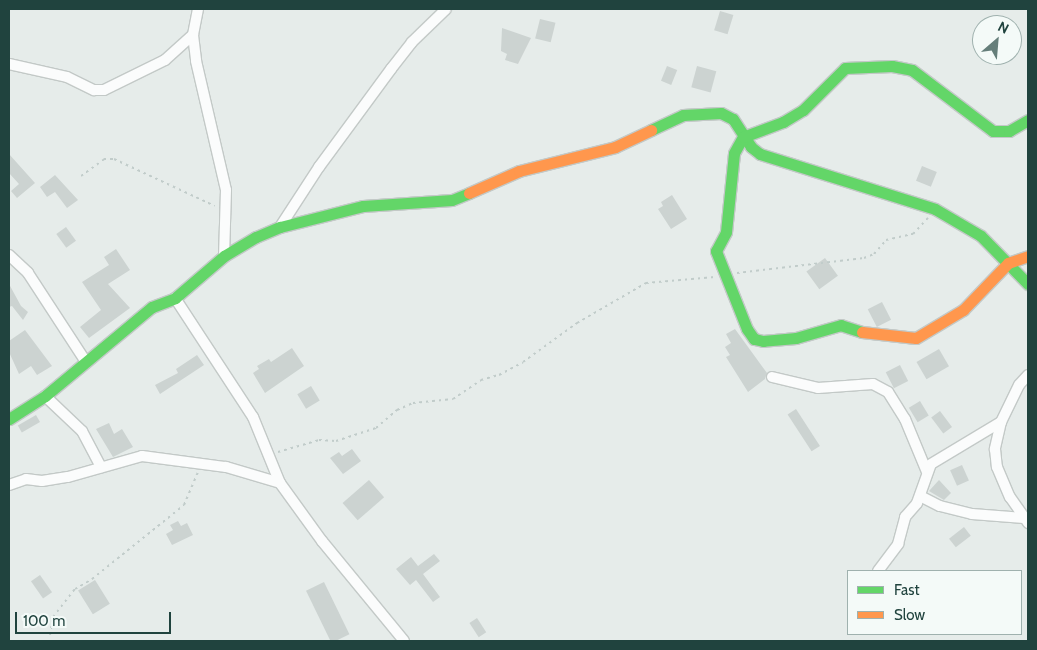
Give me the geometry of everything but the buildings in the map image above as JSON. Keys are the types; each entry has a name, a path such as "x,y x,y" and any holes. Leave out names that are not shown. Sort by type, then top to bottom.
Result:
{"street":[{"path":"198,9 192,35 216,155 226,190 224,256"},
{"path":"280,227 318,167 391,68 412,42 446,9"},
{"path":"9,64 67,77 94,90 104,90 165,60 192,35"},
{"path":"1028,120 1009,131 993,131 912,70 892,66 845,68 803,110 783,122 743,137 734,153 726,232 716,251 747,329 754,339 763,341 796,338 841,325 868,334 916,338 963,310 1008,263 1028,256"},
{"path":"9,419 45,396 152,307 175,298 224,256 280,227 363,206 452,200 519,171 615,147 683,115 721,113 733,120 743,137 760,154 935,209 967,225 1028,284"},
{"path":"9,255 28,274 86,362"},
{"path":"175,298 233,383 271,454 280,483 322,541 404,641"},
{"path":"1026,520 1010,497 997,467 995,449 1001,422 1019,385 1028,375"},
{"path":"772,377 818,388 873,384 888,392 904,419 927,472"},
{"path":"45,396 82,431 102,467"},
{"path":"879,570 898,544 905,517 920,496 927,472 938,459 1001,422"},
{"path":"9,485 26,479 42,481 68,477 142,456 254,473 280,483"},
{"path":"920,496 940,506 972,514 1026,520"}],"path":[{"path":"81,176 104,160 114,159 226,210"},
{"path":"271,454 320,440 336,441 376,428 397,410 413,403 453,399 481,380 499,375 523,362 577,323 646,283 725,276 766,267 864,258 874,254 886,240 913,234 935,209"},
{"path":"50,635 53,617 75,589 92,579 154,531 166,516 184,505 202,464"}],"traffic: fast":[{"path":"862,332 841,325 796,338 763,341 754,339 747,329 716,251 726,232 734,153 743,137 783,122 803,110 845,68 892,66 912,70 993,131 1009,131 1028,120"},
{"path":"651,130 683,115 721,113 733,119 751,147 760,154 935,209 981,236 1028,284"},
{"path":"9,419 45,396 152,307 175,298 224,256 256,237 280,227 363,206 452,200 469,193"}],"traffic: slow":[{"path":"469,193 519,171 615,147 651,130"},
{"path":"862,332 916,338 963,310 1008,263 1028,256"}]}
